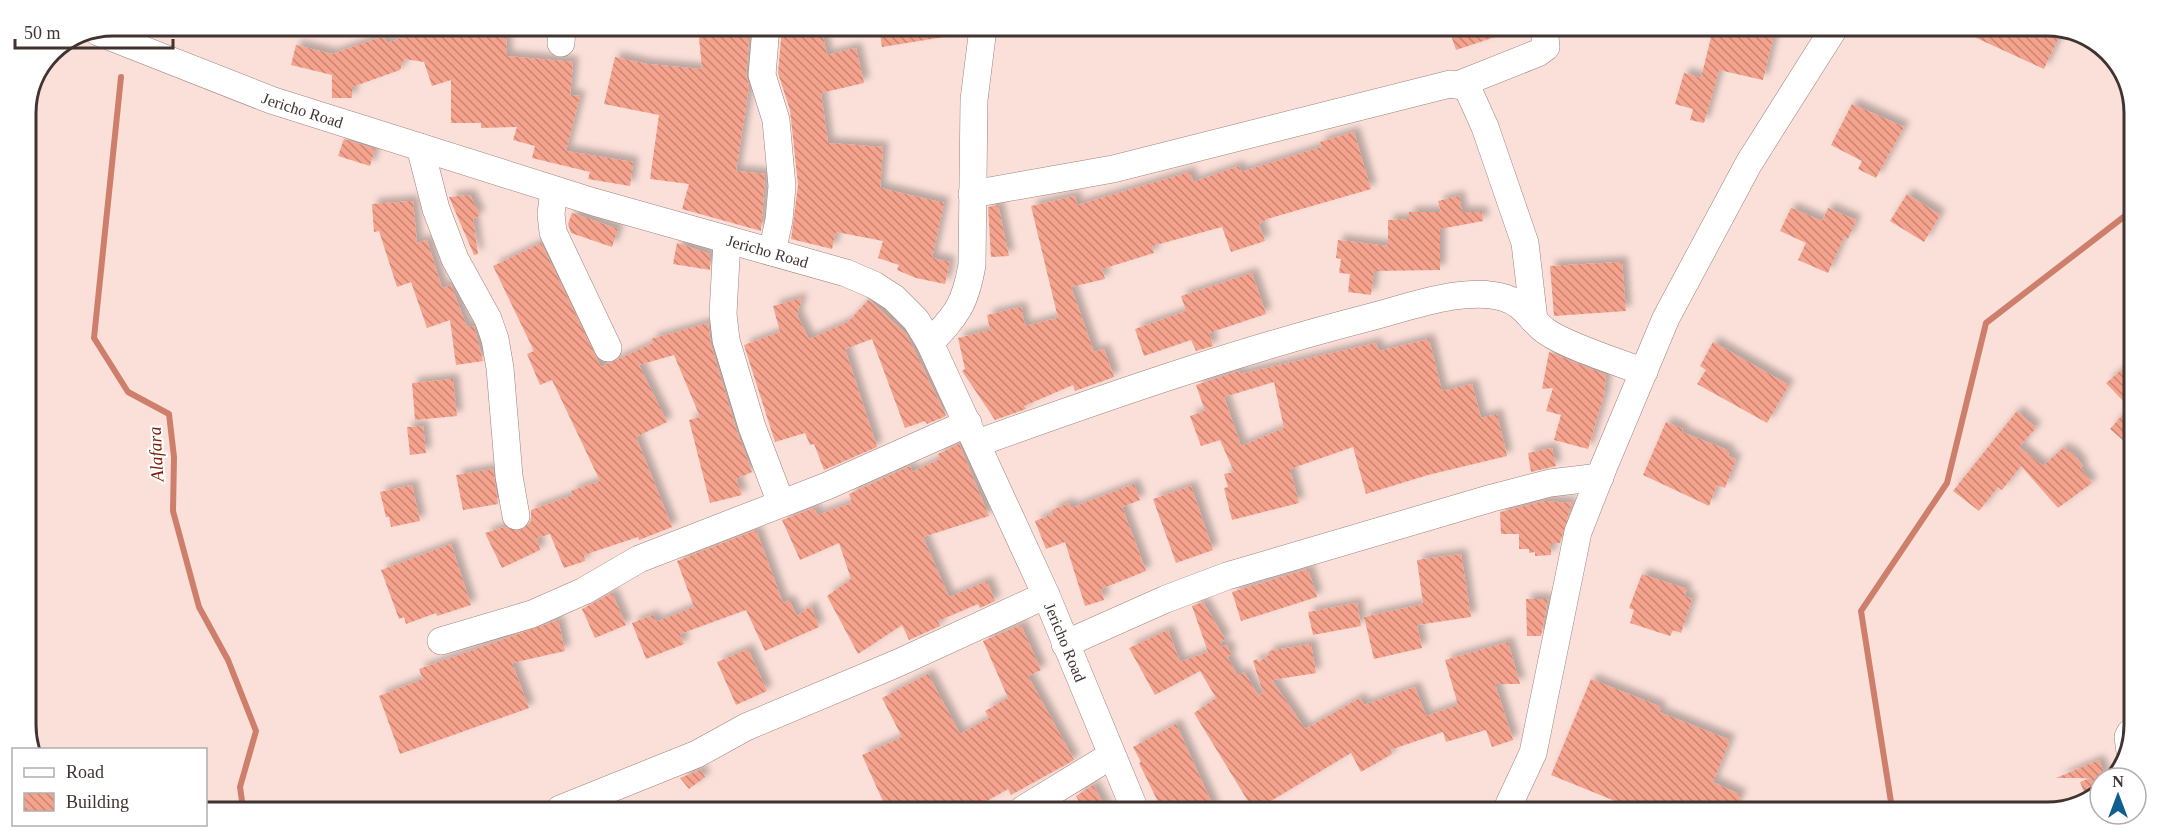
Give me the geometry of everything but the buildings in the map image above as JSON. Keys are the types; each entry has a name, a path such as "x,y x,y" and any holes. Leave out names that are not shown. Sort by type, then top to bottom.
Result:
{"street":[{"name":"Jericho Road","path":"109,36 271,100 554,190 846,273 874,285 894,298 916,320 930,343 973,433 1046,595 1132,802"},
{"path":"765,36 762,75 776,120 782,186 779,220 772,252"},
{"path":"930,343 959,311 968,289 972,265 974,100 982,36"},
{"path":"972,194 1113,169 1450,84 1460,84 1538,53 1546,47 1545,36"},
{"path":"1510,802 1533,753 1578,532 1600,477 1666,318 1749,163 1824,36"},
{"path":"1460,84 1467,87 1485,127 1525,243 1534,320"},
{"path":"420,147 436,209 455,259 488,319 495,339 500,368 508,476 516,516"},
{"path":"554,190 551,214 553,232 608,348"},
{"path":"727,240 723,314 726,340 752,427 781,504"},
{"path":"441,641 531,614 584,591 639,559 827,486 973,433 1134,387 1301,335 1435,300 1486,295 1505,298 1521,305 1547,333 1644,372"},
{"path":"1065,644 1166,598 1227,576 1492,498 1550,483 1600,477"},
{"path":"577,802 697,754 746,727 898,663 1046,595"},
{"path":"1035,802 1112,754"}],"waterway":[{"name":"Alafara","path":"121,77 94,338 128,392 169,414 174,457 173,511 199,607 228,660 256,731 240,787 242,802"},
{"path":"1891,802 1861,611 1947,483 1986,323 2124,217"}]}
